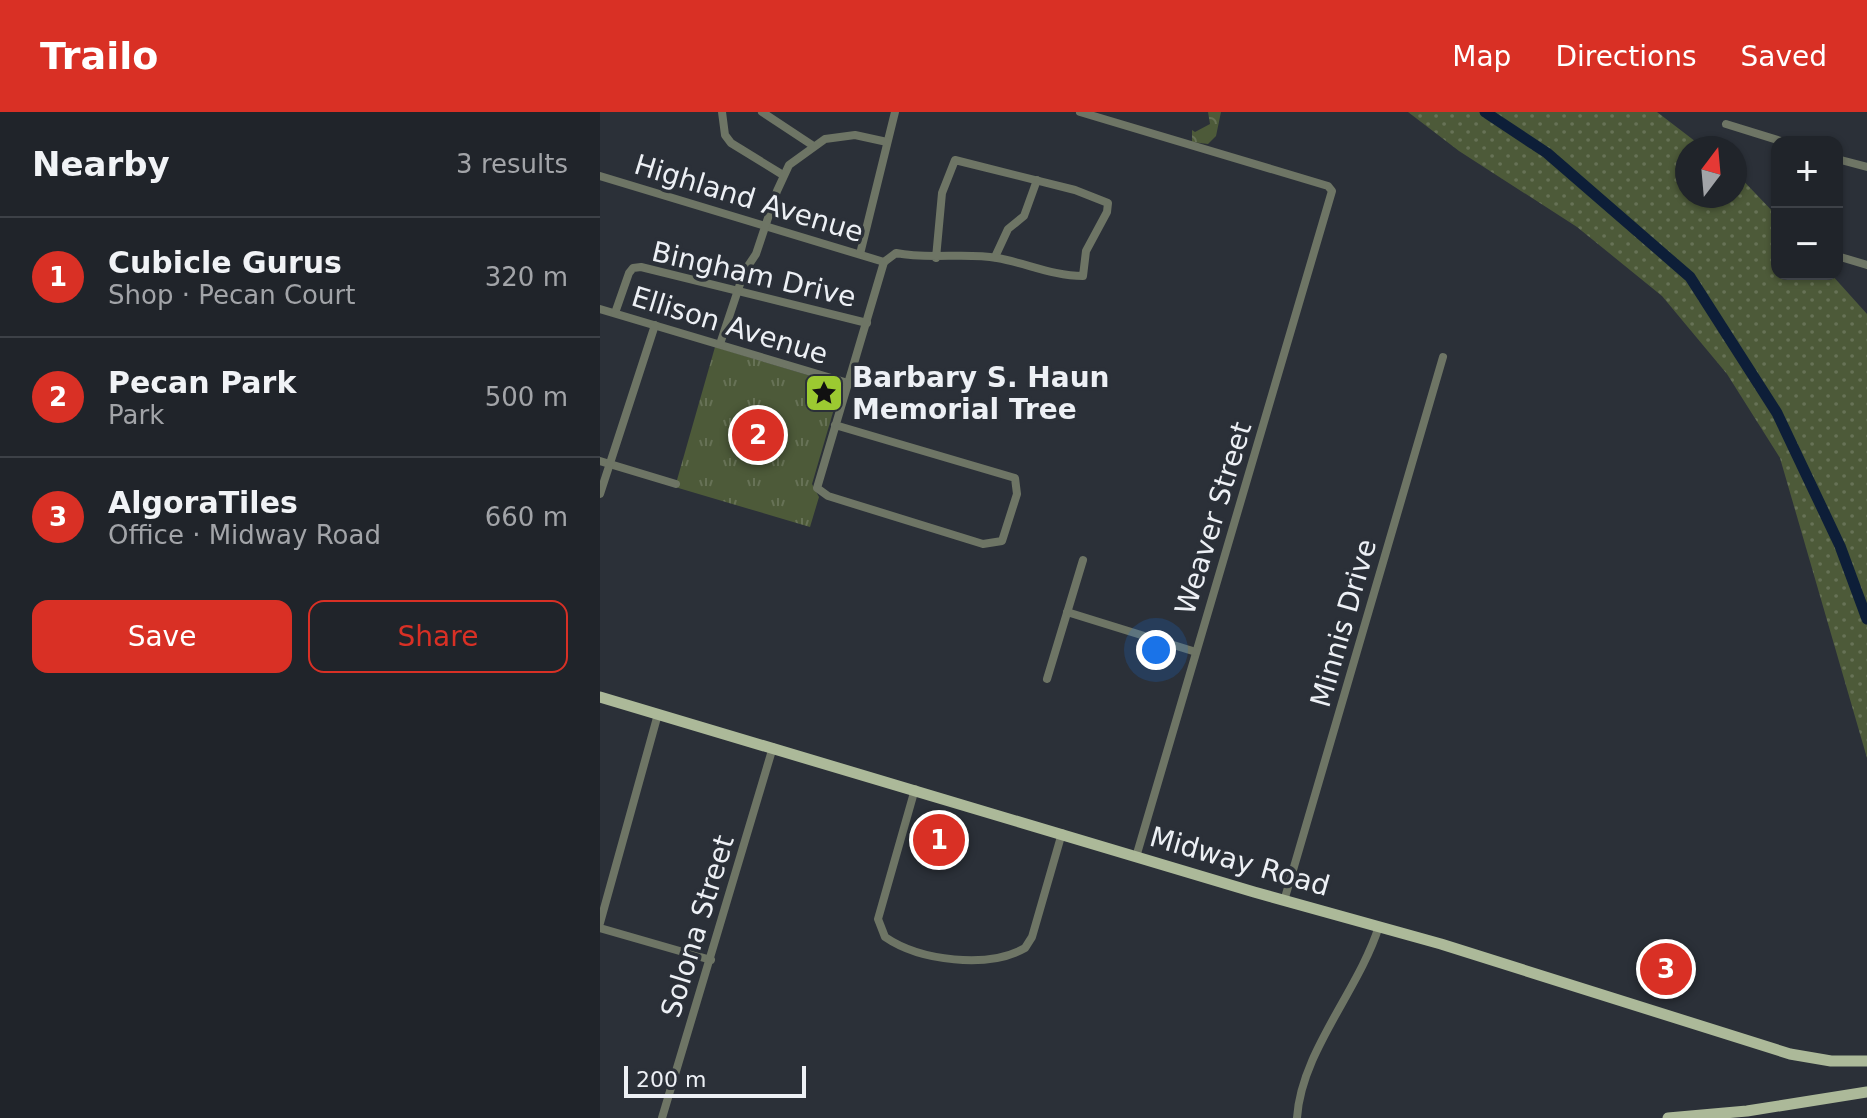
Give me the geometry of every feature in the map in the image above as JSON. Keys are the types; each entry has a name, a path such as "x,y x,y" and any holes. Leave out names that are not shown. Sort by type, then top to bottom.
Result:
{"main road":[{"name":"Midway Road","path":"600,697 916,788 1284,901 1379,926 1790,1054 1831,1061 1867,1061"},
{"path":"1668,1118 1747,1111 1867,1092"}],"street":[{"path":"722,112 725,135 731,143 783,175"},
{"path":"762,112 812,145"},
{"path":"860,254 895,112"},
{"name":"Weaver Street","path":"1080,112 1279,170 1328,186 1332,193 1136,857"},
{"path":"1726,124 1771,138"},
{"path":"720,344 738,289 767,225 783,175 812,145 825,139 855,135 887,142"},
{"path":"835,425 1015,478 1018,486 1006,533 999,543 991,545 828,496 817,488 835,425 884,262 896,253 936,258 995,257 1051,273 1083,276 1090,240 1107,212 1106,200 955,160 942,193 936,258"},
{"path":"1843,161 1867,167"},
{"name":"Highland Avenue","path":"600,176 884,262"},
{"path":"995,257 1008,229 1024,216 1037,180"},
{"path":"1843,258 1867,265"},
{"name":"Bingham Drive","path":"615,313 633,268 654,269 867,323"},
{"name":"Ellison Avenue","path":"600,309 848,383"},
{"path":"600,494 604,462 655,325"},
{"name":"Minnis Drive","path":"1284,901 1443,357"},
{"path":"604,462 676,484"},
{"path":"1047,679 1083,560"},
{"path":"1067,612 1196,652"},
{"path":"658,714 600,926 711,960"},
{"name":"Solona Street","path":"662,1118 773,747"},
{"path":"916,788 878,919 885,937 924,952 952,958 985,958 1025,948 1032,937 1062,833"},
{"path":"1297,1118 1309,1068 1362,972 1379,926"}],"green space":[{"path":"1208,112 1221,112 1216,136 1208,144 1192,142 1192,130 1195,132 1210,124"},
{"path":"1408,112 1657,112 1688,136 1675,136 1675,208 1747,208 1747,185 1771,210 1771,280 1836,280 1867,314 1867,758 1780,458 1727,374 1662,296 1577,227 1459,151"},
{"path":"715,347 841,385 812,484 819,497 810,527 675,487"}],"waterway":[{"path":"1485,112 1547,153 1690,277 1777,413 1840,546 1867,619"}],"place":[{"name":"Barbary S. Haun Memorial Tree","path":"824,393"},
{"name":"Pecan Park","path":"758,435"},
{"name":"Cubicle Gurus","path":"939,840"},
{"name":"AlgoraTiles","path":"1666,969"}]}
